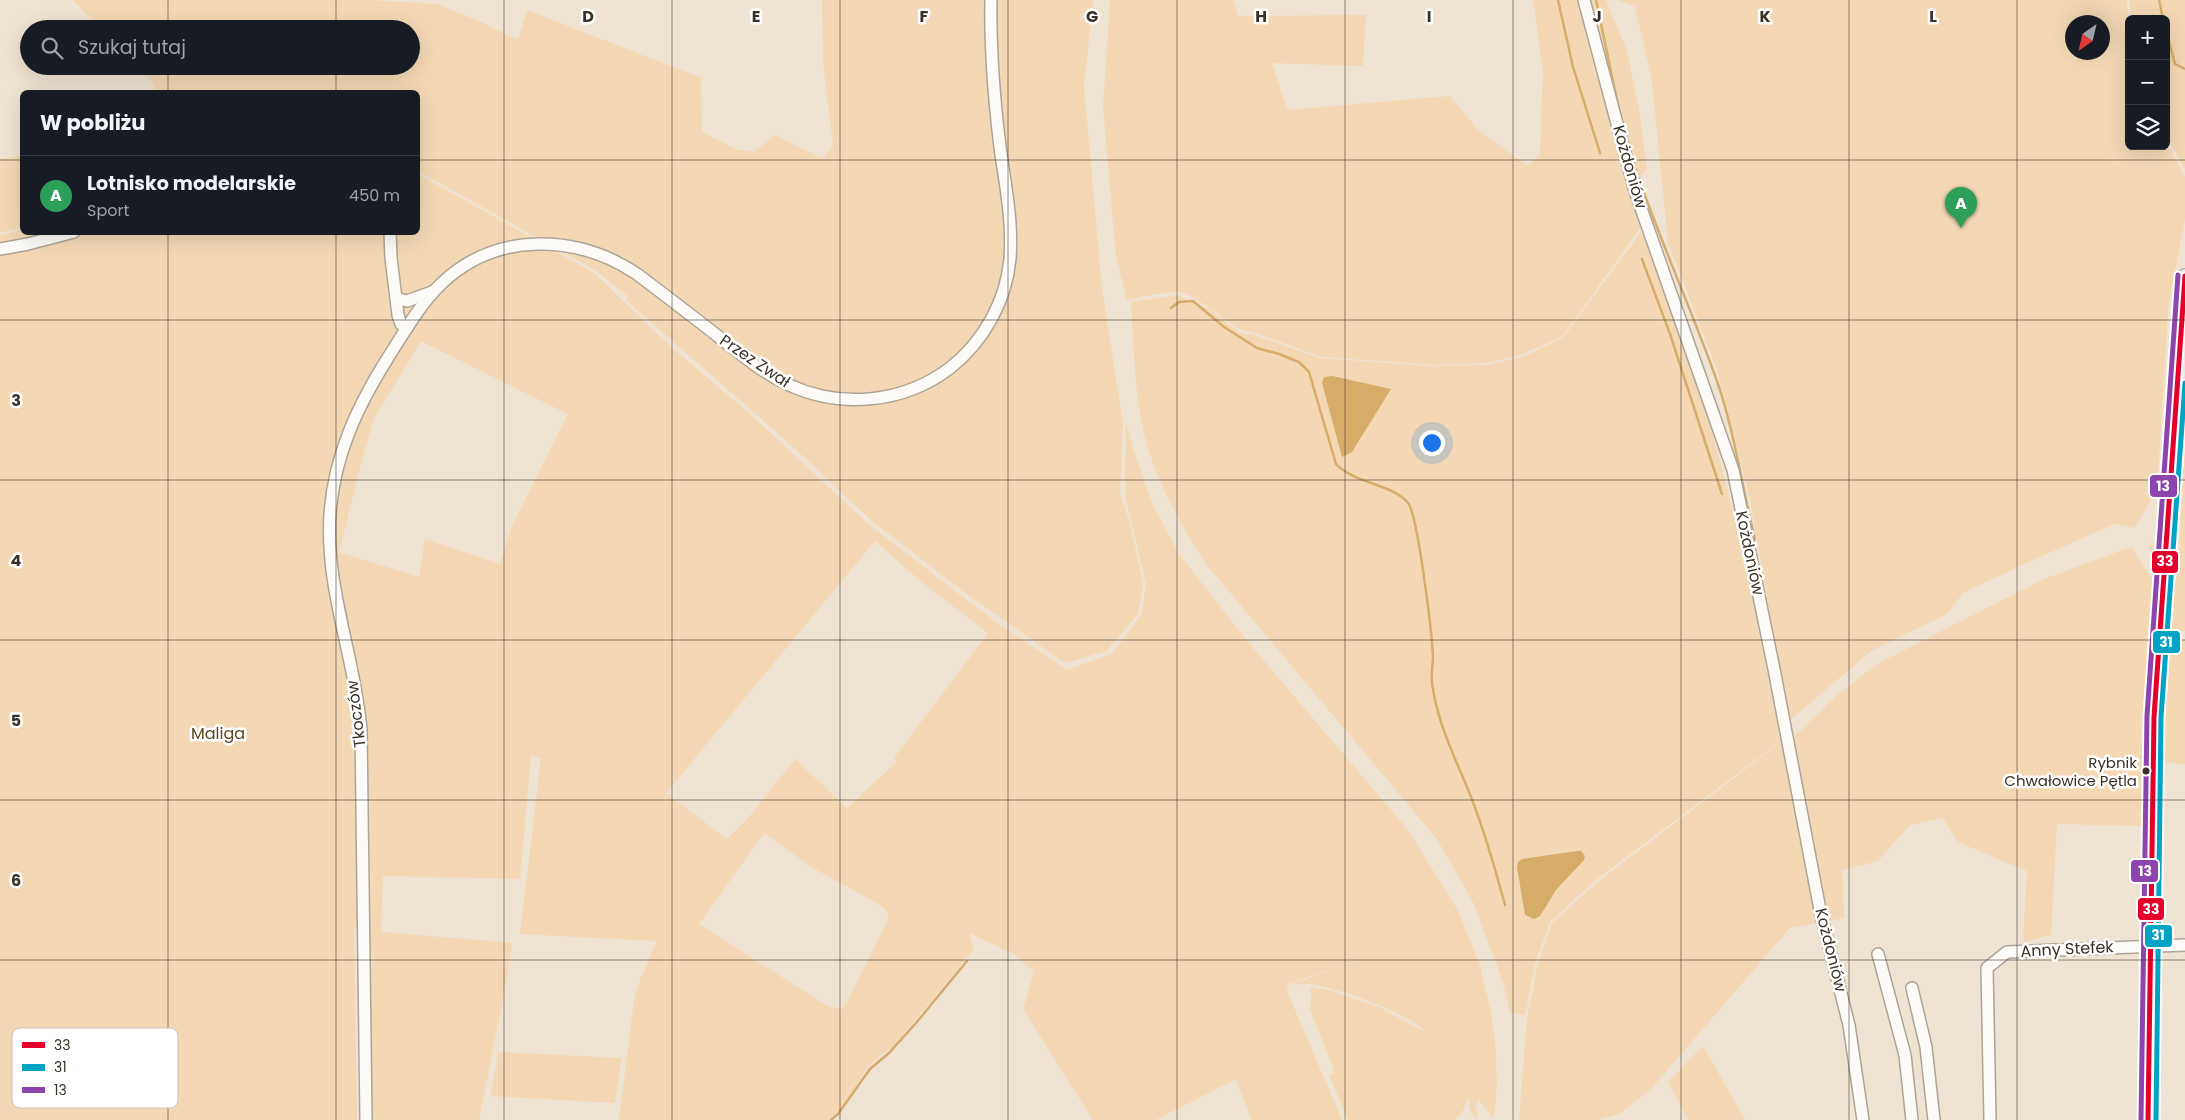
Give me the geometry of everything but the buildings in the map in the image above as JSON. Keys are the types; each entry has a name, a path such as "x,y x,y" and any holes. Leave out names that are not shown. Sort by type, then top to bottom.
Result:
{"main road":[{"path":"2148,1120 2153,756 2174,411 2185,276"}],"street":[{"name":"Przez Zwał","path":"407,328 437,288 471,262 498,251 527,244 570,246 596,252 627,268 753,363 778,379 799,389 834,398 871,399 900,394 930,381 962,357 985,330 1000,300 1009,266 1010,228 994,89 991,0"},
{"name":"Kożdoniów","path":"1584,0 1636,191 1733,470 1774,669 1821,914 1849,1025 1863,1120"},
{"path":"0,249 62,235"},
{"path":"390,235 399,320 407,328"},
{"path":"396,298 407,301 437,288"},
{"name":"Tkoczów","path":"366,1120 361,730 331,572 329,526 334,482 353,418 369,388 407,328"},
{"name":"Anny Stefek","path":"1990,1120 1987,968 2007,952 2185,945"},
{"path":"1878,954 1905,1055 1912,1120"},
{"path":"1912,988 1926,1047 1934,1120"}],"green space":[{"path":"73,0 369,0 437,4 479,21 518,40 527,10 701,78 702,132 738,150 753,152 775,135 822,159 833,145 823,63 822,0 1093,0 1084,87 1102,289 1123,423 1120,493 1129,520 1143,584 1138,614 1106,651 1065,663 964,592 872,521 790,444 626,300 628,296 595,270 420,172 420,90 154,90 152,82 145,75 420,75 420,20 92,20"},
{"path":"1110,0 1233,0 1238,16 1366,15 1363,66 1272,63 1287,110 1450,96 1478,130 1528,166 1540,154 1543,71 1533,0 1606,0 1627,51 1640,115 1647,169 1629,189 1640,228 1563,336 1523,354 1488,363 1435,365 1322,357 1244,330 1197,300 1178,292 1161,293 1127,300 1116,257 1103,107"},
{"path":"1618,0 2126,0 2128,15 2125,15 2125,150 2170,149 2185,177 2185,219 2168,309 2157,491 2134,528 2115,524 1963,593 1947,614 1871,651 1788,722 1750,499 1717,369 1668,243 1652,81 1635,6"},
{"path":"2129,0 2185,0 2185,169 2170,143 2170,15 2131,15"},
{"path":"20,155 20,228 0,233 0,159"},
{"name":"Maliga","path":"420,175 594,273 671,347 749,413 867,523 993,620 1067,670 1112,654 1142,614 1146,584 1125,494 1126,421 1132,446 1152,503 1179,554 1248,642 1408,830 1457,909 1479,962 1490,1008 1495,1040 1497,1082 1494,1119 1478,1099 1477,1105 1454,1069 1476,1107 1476,1120 1471,1112 1468,1096 1462,1113 1454,1120 1348,1120 1329,1075 1334,1073 1333,1067 1310,1010 1311,995 1309,987 1329,990 1381,1008 1426,1033 1418,1025 1405,1017 1372,1002 1321,986 1309,984 1290,985 1359,960 1288,984 1287,991 1342,1120 1251,1120 1236,1079 1156,1120 1093,1120 1023,1009 1034,972 1014,954 969,933 974,949 893,1047 882,1054 866,1069 844,1106 828,1120 619,1120 634,1001 640,980 657,941 520,934 541,758 531,756 520,879 383,876 381,932 512,943 479,1120 372,1120 368,930 354,928 357,1120 0,1120 0,235 20,230 20,235 420,235","holes":["421,341 568,414 511,528 500,564 425,539 419,577 339,552 374,418","875,541 925,585 988,633 894,758 897,762 847,808 795,759 749,817 727,839 666,793","764,833 813,868 880,905 888,913 888,920 846,1004 841,1009 827,1006 699,924"]},
{"path":"1641,232 1688,354 1714,438 1746,567 1781,741 1598,878 1550,922 1535,963 1525,1015 1510,1013 1504,985 1474,904 1437,839 1206,564 1186,531 1152,461 1142,425 1136,379 1131,302 1177,295 1208,309 1243,335 1252,334 1319,358 1431,366 1489,365 1525,356 1564,337"},
{"path":"2185,409 2185,631 2168,629 2179,562"},
{"path":"2154,542 2161,548 2160,562 2149,551 2149,546"},
{"path":"2131,547 2155,583 2154,638 2185,640 2185,764 2159,762 2162,716 2147,713 2143,826 2057,824 2051,935 2023,942 2027,871 1958,842 1943,818 1910,825 1878,861 1842,870 1844,918 1790,928 1650,1090 1619,1114 1597,1120 1519,1120 1527,1019 1538,963 1552,923 1599,881 1780,743 1793,738 1839,693 1877,664 2044,579"},
{"path":"1703,1046 1745,1120 1689,1120 1668,1082"},
{"path":"499,1052 621,1058 615,1103 490,1096"}],"shaded area":[{"path":"1332,376 1391,389 1352,452 1342,457 1322,383 1324,377"},
{"path":"1581,851 1585,856 1584,860 1556,890 1540,916 1534,919 1525,915 1517,867 1518,862 1522,859"}],"waterway":[{"path":"1558,0 1573,67 1600,153"},
{"path":"1596,0 1619,110"},
{"path":"2159,0 2162,15"},
{"path":"2170,45 2175,64 2185,69"},
{"path":"1631,156 1719,387 1730,425 1755,539"},
{"path":"1642,259 1670,334 1722,494"},
{"path":"1171,308 1179,302 1193,301 1224,327 1257,348 1299,362 1309,372 1336,464 1353,476 1393,492 1408,503 1416,529 1424,576 1433,656 1432,679 1434,697 1448,741 1481,824 1505,905"},
{"path":"831,1120 838,1114 870,1069 889,1053 916,1023 967,961"}],"transit line":[{"name":"13","path":"2141,1120 2147,716 2178,275"},
{"name":"33","path":"2148,1120 2154,717 2185,276"},
{"name":"31","path":"2156,1120 2161,717 2185,383"}],"place":[{"name":"Lotnisko modelarskie","path":"1961,228"},
{"name":"Rybnik Chwałowice Pętla","path":"2146,771"}]}
